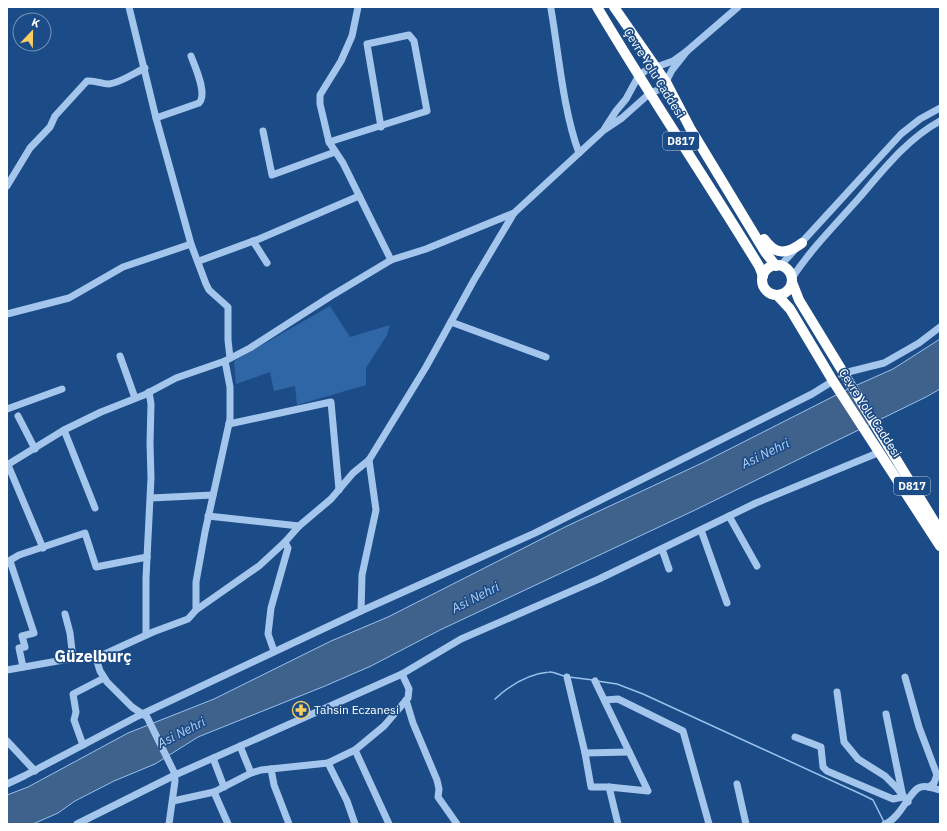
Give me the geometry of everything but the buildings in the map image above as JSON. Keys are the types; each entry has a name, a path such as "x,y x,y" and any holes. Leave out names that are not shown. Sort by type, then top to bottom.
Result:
{"highway":[{"name":"Çevre Yolu Caddesi","path":"597,7 638,77 725,208 759,266 763,276 765,289 777,295 790,309 835,383 940,530"},
{"name":"Çevre Yolu Caddesi","path":"614,7 666,82 690,128 750,226 778,266 788,270 799,300 846,376 880,446 940,546"},
{"path":"750,226 756,230 769,247 775,251 786,252 802,243"},
{"path":"763,276 768,269 778,266"},
{"path":"777,295 789,290 792,280"}],"street":[{"path":"129,7 156,118 191,244 209,290 228,307 228,359 230,387 229,424 208,516 196,582 196,610"},
{"path":"358,7 352,36 341,60 320,94 320,104 329,142 343,163 391,260"},
{"path":"604,130 638,77 645,70 673,61 687,51 738,7"},
{"path":"551,9 568,110 574,140 579,153"},
{"path":"329,142 380,127 427,111 414,41 409,35 367,44 380,127"},
{"path":"7,670 73,658 96,658 146,635 188,619 196,610 258,566 285,542 299,526 331,499 353,473 369,460 426,367 514,213 604,130 622,118 650,93 658,90 666,82 672,70 687,51"},
{"path":"156,118 199,103 202,99 203,93 191,56"},
{"path":"7,186 30,148 50,127 55,116 87,81 93,80 104,84 111,84 145,68"},
{"path":"778,266 802,243 901,134 920,119 940,108"},
{"path":"792,280 825,236 899,154 922,132 940,121"},
{"path":"263,131 272,175 335,152"},
{"path":"198,261 253,241 359,196"},
{"path":"43,548 7,465 64,430 176,378 228,359 250,348 331,296 391,260 426,249 514,213"},
{"path":"253,241 267,262"},
{"path":"7,314 69,298 122,267 191,244"},
{"path":"451,322 546,357"},
{"path":"846,376 884,363 919,343 940,328"},
{"path":"120,356 135,398"},
{"path":"7,784 274,651 535,533 835,383"},
{"path":"7,409 62,389"},
{"path":"146,635 147,557 151,498 151,418 148,392"},
{"path":"229,424 331,402 339,490"},
{"path":"18,416 35,449"},
{"path":"64,430 95,508"},
{"path":"77,824 173,772 213,758 402,674 461,639 599,579 756,503 880,446"},
{"path":"361,611 362,575 376,510 369,460"},
{"path":"151,498 213,495"},
{"path":"208,516 299,526"},
{"path":"730,516 757,566"},
{"path":"701,530 727,603"},
{"path":"23,667 19,648 25,647 22,636 34,633 9,561 19,555 85,533 96,566 147,557"},
{"path":"274,651 268,634 271,608 288,548 285,542"},
{"path":"662,549 669,569"},
{"path":"65,614 70,633 73,658"},
{"path":"96,658 104,678 121,697 145,716 173,772 173,801 169,824"},
{"path":"173,801 214,792 252,773 328,763 355,750 384,726 406,700 409,689 402,674"},
{"path":"567,677 585,753 591,787 648,790 596,681"},
{"path":"905,677 919,727 937,775 934,783 929,787"},
{"path":"83,745 74,720 76,712 73,694 104,678"},
{"path":"838,692 844,742 858,759 885,776 905,800"},
{"path":"604,700 618,699 683,731 709,824"},
{"path":"406,700 413,723 437,780 439,789 438,797 457,824"},
{"path":"886,714 905,800"},
{"path":"795,737 821,747 824,767 827,770 893,799 905,800"},
{"path":"7,742 35,771"},
{"path":"240,746 252,773"},
{"path":"355,750 389,824"},
{"path":"585,753 629,752"},
{"path":"213,758 224,787"},
{"path":"328,763 347,801 355,824"},
{"path":"271,770 274,785 289,824"},
{"path":"737,784 746,824"},
{"path":"609,787 618,824"},
{"path":"885,824 898,816 905,800 915,790 921,787 929,787 940,790"},
{"path":"214,792 228,824"}],"shaded area":[{"path":"330,306 350,337 390,325 387,335 366,368 366,385 297,405 295,386 274,391 270,372 236,384 234,361"}],"water":[{"name":"Asi Nehri","path":"940,339 940,389 926,397 693,511 440,630 371,666 198,737 155,764 114,781 75,801 58,813 33,824 7,824 7,795 28,787 128,733 214,699 331,641 388,617 567,526 702,463 848,389 893,369"}],"waterway":[{"path":"495,699 513,685 534,675 551,672 564,676"},
{"path":"569,677 593,680"},
{"path":"597,681 617,684 643,694 863,795 873,800 884,822"}],"place":[{"name":"Tahsin Eczanesi","path":"301,710"}],"district":[{"name":"Güzelburç","path":"93,656"}]}
